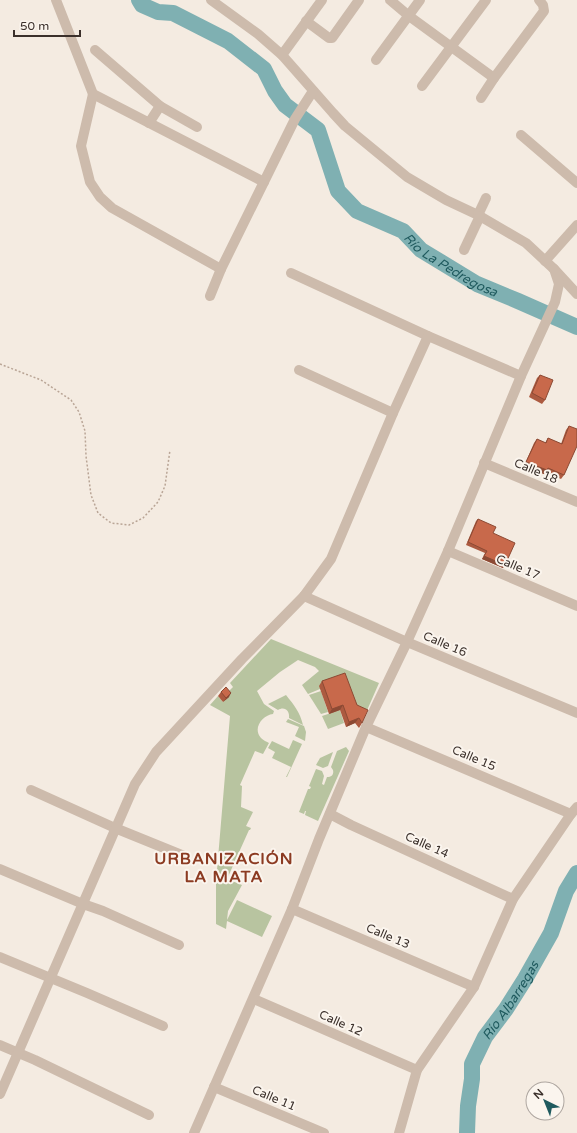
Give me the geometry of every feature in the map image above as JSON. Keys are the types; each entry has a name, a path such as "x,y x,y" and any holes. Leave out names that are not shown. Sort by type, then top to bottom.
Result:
{"street":[{"path":"56,0 93,94 81,146 90,182 100,197 112,208 221,269"},
{"path":"211,0 258,34 282,54 345,126 407,177 526,243 577,294"},
{"path":"282,54 322,0"},
{"path":"306,21 329,38 332,38 360,0"},
{"path":"390,0 409,16 494,78"},
{"path":"376,60 420,0"},
{"path":"422,86 486,0"},
{"path":"481,98 494,78 544,11 543,5 539,0"},
{"path":"95,50 160,106 197,127"},
{"path":"210,296 221,269 294,119 313,91"},
{"path":"93,94 264,182"},
{"path":"149,123 160,106"},
{"path":"521,135 577,183"},
{"path":"464,250 486,198"},
{"path":"545,261 577,225"},
{"path":"194,1133 254,999 366,727 407,642 448,551 521,376 556,302 560,284 554,270"},
{"path":"292,273 428,336 521,376"},
{"path":"0,1094 135,784 156,752 242,659 304,596 331,559 393,413 428,336"},
{"path":"298,370 393,413"},
{"name":"Calle 18","path":"484,463 577,502"},
{"name":"Calle 17","path":"448,551 577,606"},
{"name":"Calle 16","path":"304,596 407,642 577,714"},
{"name":"Calle 15","path":"366,727 574,811"},
{"path":"31,790 115,828 184,856"},
{"path":"399,1133 418,1070 474,987 513,899 574,811"},
{"name":"Calle 14","path":"330,814 513,899"},
{"path":"0,869 103,911 179,945"},
{"name":"Calle 13","path":"292,909 474,987"},
{"path":"0,957 162,1026"},
{"name":"Calle 12","path":"254,999 418,1070"},
{"path":"0,1045 35,1060 150,1115"},
{"name":"Calle 11","path":"214,1087 324,1133"}],"path":[{"path":"0,364 41,380 71,400 79,412 85,431 86,456 91,495 98,513 111,523 129,524 143,518 158,502 165,486 170,450"}],"green space":[{"path":"271,639 379,683 365,715 344,708 320,689 308,694 302,685 319,671 315,667 298,660 280,672 257,691 264,704 274,711 273,714 262,719 258,726 261,738 269,743 263,754 255,751 240,785 242,786 241,807 253,812 246,826 251,828 227,879 242,885 228,911 227,920 237,900 272,916 262,937 227,921 226,929 216,924 216,882 230,716 210,705 218,696 223,702 233,687 230,683"},
{"path":"321,691 328,712 321,714 309,695"},
{"path":"286,695 298,712 303,725 289,718 288,711 282,708 278,710 268,704"},
{"path":"340,710 344,723 328,729 322,716"},
{"path":"288,719 304,726 306,732 305,741 295,736 299,727 286,722"},
{"path":"293,740 302,744 287,777 286,777 291,767 272,758 275,752 268,748 272,741 289,749"},
{"path":"346,747 349,751 318,821 305,815 306,811 304,814 299,812 308,789 311,787 309,786 316,769 322,771 324,776 322,784 324,785 327,777 333,774 331,767 337,751"},
{"path":"333,752 328,766 323,768 316,765 320,758"}],"building":[{"path":"540,375 553,380 545,400 532,393"},
{"path":"569,426 577,429 577,446 564,475 548,468 547,470 526,462 537,439 546,443 548,438 562,444"},
{"path":"478,519 496,527 493,533 515,543 505,565 484,556 487,551 468,542"},
{"path":"345,673 357,705 368,710 362,723 359,718 349,722 343,705 332,709 322,681"},
{"path":"226,687 231,693 226,698 221,692"}],"waterway":[{"name":"Río La Pedregosa","path":"139,0 142,5 158,12 173,13 228,41 264,69 275,91 285,105 318,130 338,191 357,211 403,231 421,250 477,284 577,327"},
{"name":"Río Albarregas","path":"467,1133 472,1064 485,1037 506,1009 551,933 566,891 577,873"}],"district":[{"name":"URBANIZACIÓN LA MATA","path":"224,867"}]}
